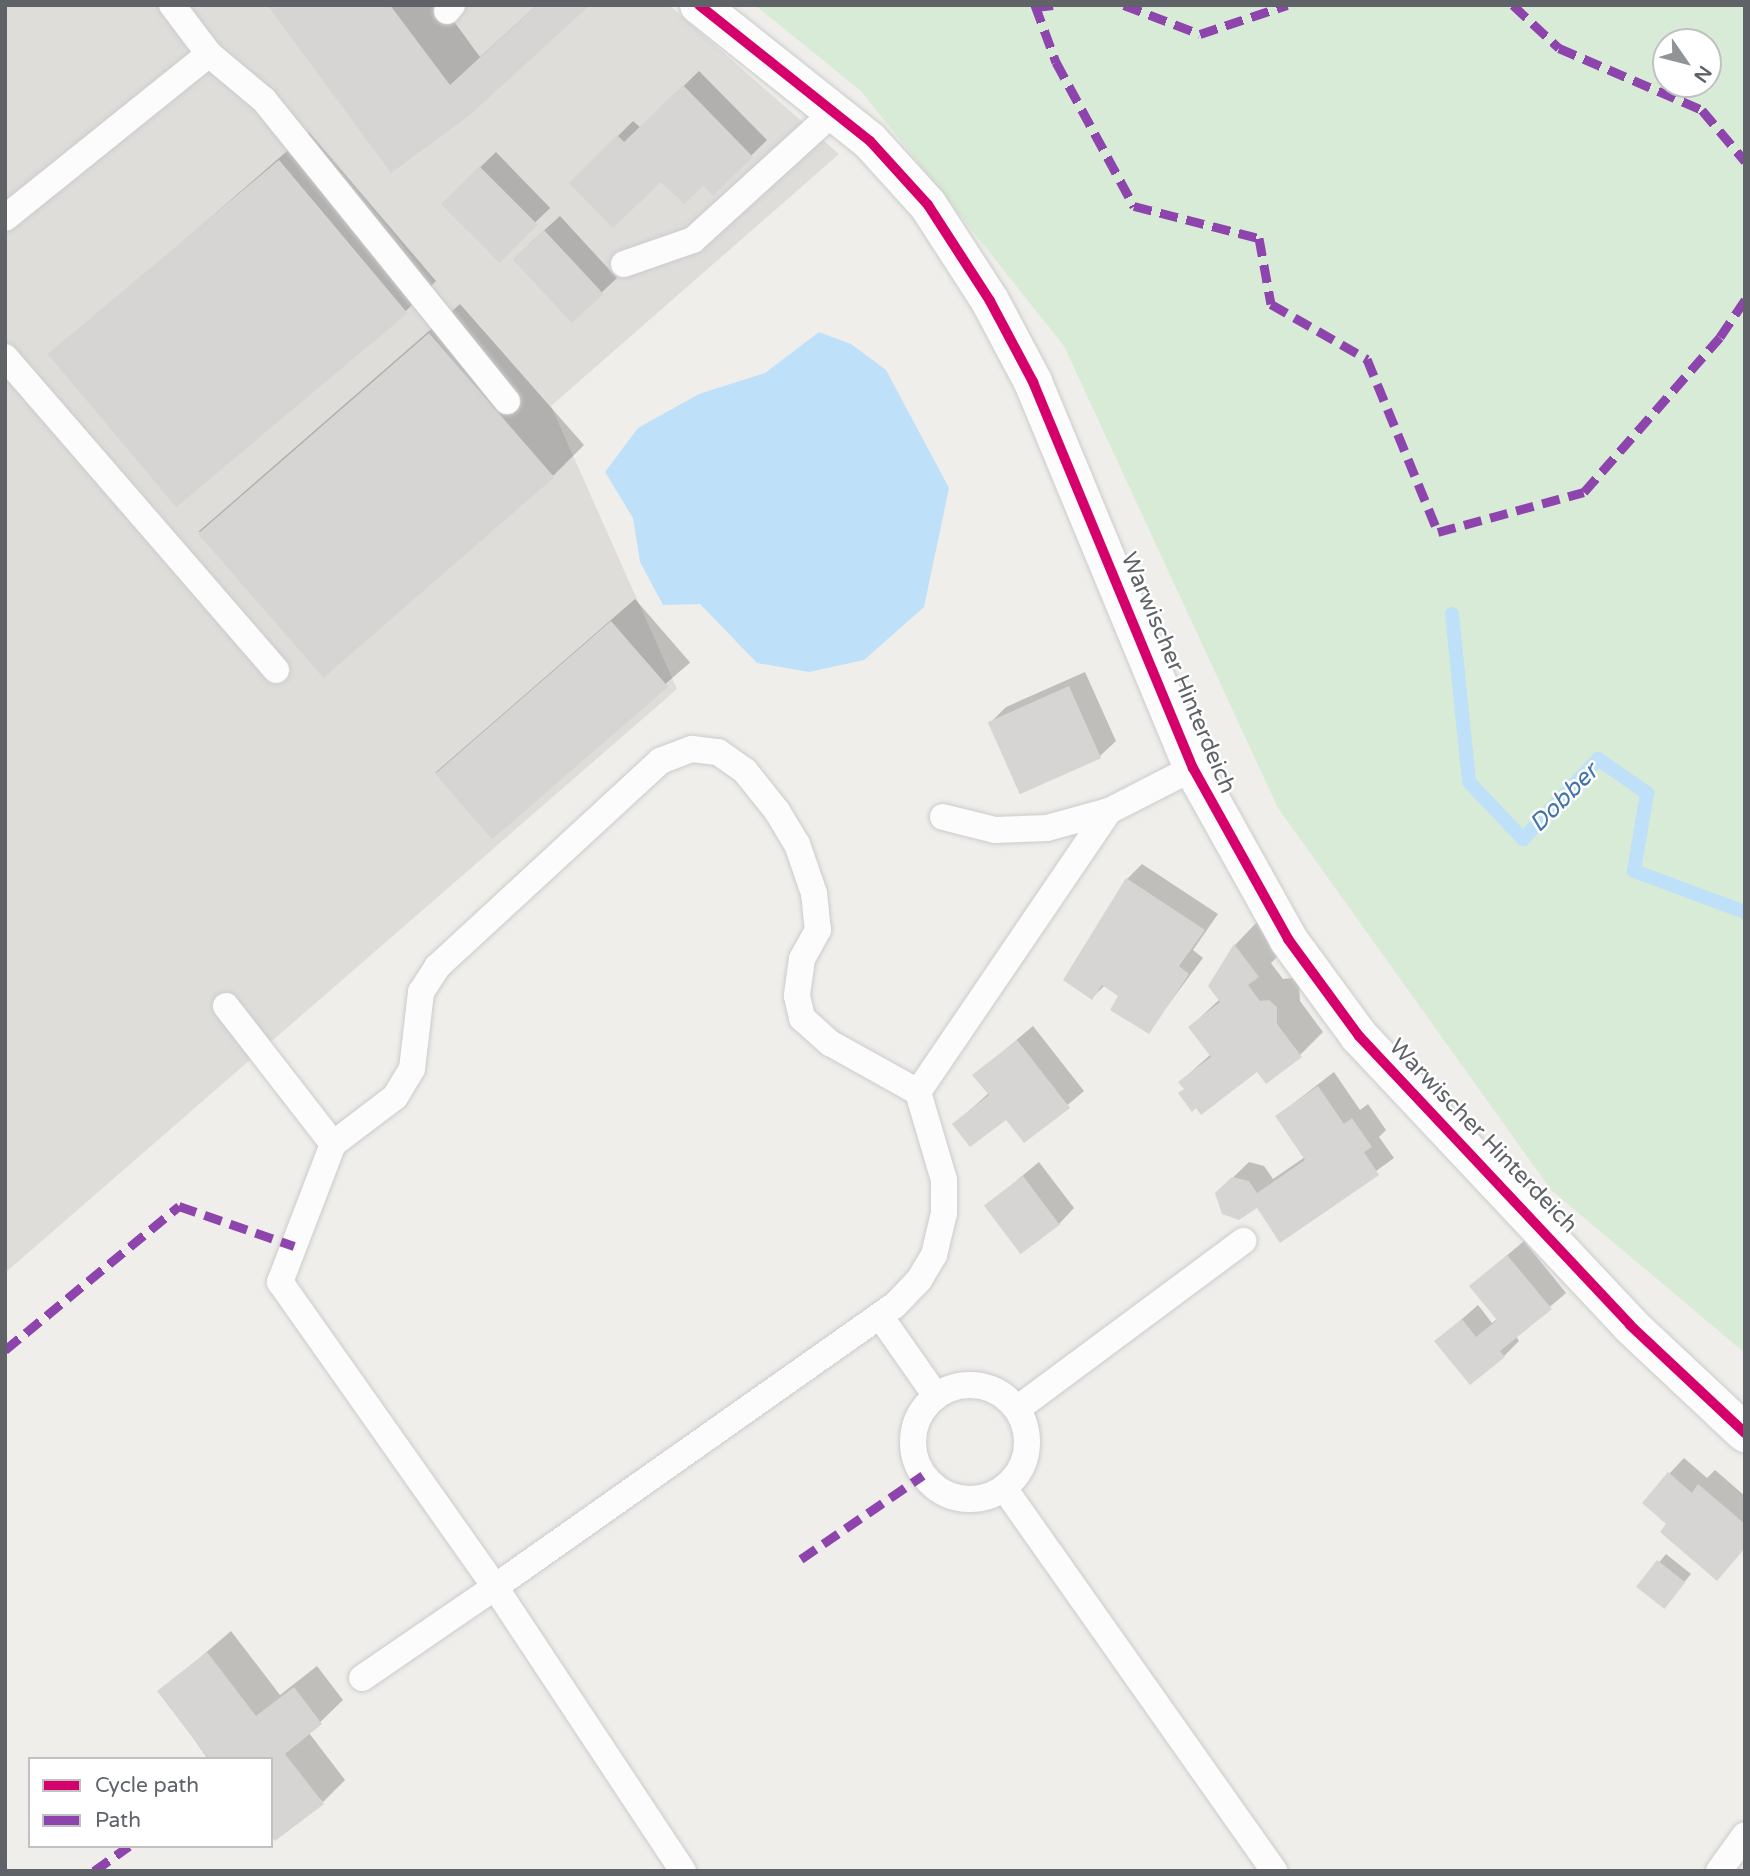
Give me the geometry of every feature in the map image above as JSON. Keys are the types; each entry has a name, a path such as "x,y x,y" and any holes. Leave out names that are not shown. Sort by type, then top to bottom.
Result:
{"street":[{"name":"Warwischer Hinterdeich","path":"699,5 870,141 928,205 990,301 1033,382 1193,768 1288,939 1359,1036 1630,1325 1745,1433"}],"lane":[{"path":"172,5 209,54 264,100 507,401"},
{"path":"5,218 209,54"},
{"path":"624,264 694,240 835,111"},
{"path":"5,357 276,670"},
{"path":"362,1678 495,1587 880,1316 919,1280 934,1255 944,1213 944,1180 918,1093 830,1043 802,1018 797,996 802,959 818,930 814,893 797,844 744,771 718,752 692,749 660,761 436,967 421,992 412,1069 395,1097 333,1144 280,1282 495,1587 682,1871"},
{"path":"943,817 995,830 1047,828 1109,811 1193,768"},
{"path":"918,1093 1109,811"},
{"path":"226,1006 333,1144"},
{"path":"1017,1409 1243,1241"},
{"path":"880,1316 936,1396"},
{"path":"952,1387 988,1387 1017,1409 1028,1443 1025,1460 1004,1488 970,1500 935,1488 923,1475 912,1441 915,1424 936,1396 952,1387"},
{"path":"1004,1488 1274,1871"},
{"path":"1719,1871 1745,1835"}],"shaded area":[{"path":"5,5 669,5 839,154 551,406 677,689 5,1273"}],"green space":[{"path":"755,5 1745,5 1745,1353 1551,1190 1278,808 1064,346 861,91"}],"water":[{"path":"819,332 851,344 886,370 949,488 924,607 864,660 809,672 757,663 700,604 663,605 640,562 633,518 605,472 638,428 699,394 765,373"}],"building":[{"path":"267,5 390,5 450,85 537,5 590,5 470,115 391,173"},
{"path":"683,85 753,157 713,196 703,186 684,204 661,182 613,228 569,183 617,135 624,142"},
{"path":"279,160 408,313 176,507 48,354"},
{"path":"479,166 538,225 500,263 441,204"},
{"path":"544,230 603,294 572,323 513,259"},
{"path":"429,333 554,477 323,678 198,534"},
{"path":"611,621 668,687 492,840 435,774"},
{"path":"1069,686 1101,758 1020,794 988,722"},
{"path":"1126,878 1205,930 1179,966 1189,974 1149,1034 1110,1010 1118,996 1102,985 1092,1000 1063,980"},
{"path":"1234,944 1259,977 1248,985 1260,1001 1269,1000 1277,1007 1277,1024 1302,1057 1266,1084 1257,1072 1201,1115 1196,1108 1192,1112 1178,1093 1184,1089 1178,1082 1211,1057 1188,1027 1220,1002 1208,986"},
{"path":"1017,1040 1070,1108 1024,1143 1006,1120 970,1147 952,1124 989,1095 972,1075"},
{"path":"1318,1086 1344,1124 1352,1118 1372,1147 1364,1152 1379,1175 1280,1243 1257,1208 1239,1220 1222,1214 1215,1193 1232,1177 1249,1181 1257,1193 1305,1160 1275,1116"},
{"path":"1023,1176 1060,1225 1021,1254 984,1205"},
{"path":"1507,1255 1552,1309 1500,1351 1505,1357 1470,1385 1434,1341 1462,1319 1476,1337 1497,1320 1469,1286"},
{"path":"1668,1472 1692,1493 1698,1484 1745,1524 1745,1548 1717,1581 1660,1532 1666,1524 1642,1503"},
{"path":"1657,1560 1685,1582 1664,1609 1636,1587"},
{"path":"207,1652 256,1716 294,1687 322,1724 285,1754 324,1804 275,1841 273,1757 207,1757 157,1691"}],"waterway":[{"name":"Dobber","path":"1452,614 1469,782 1523,839 1598,759 1647,793 1634,871 1745,912"}],"marked path":[{"path":"1035,5 1056,62 1134,206 1259,238 1271,304 1367,359 1438,532 1584,492 1720,337 1745,300"},
{"path":"1036,7 1053,5"},
{"path":"1124,5 1200,34 1287,5"},
{"path":"1513,5 1559,48 1702,110 1745,161"},
{"path":"5,1350 179,1206 294,1246"},
{"path":"801,1559 923,1475"},
{"path":"94,1871 126,1848"}],"cycle path":[{"path":"699,5 870,141 928,205 990,301 1033,382 1193,768 1288,939 1359,1036 1630,1325 1745,1433"}]}
